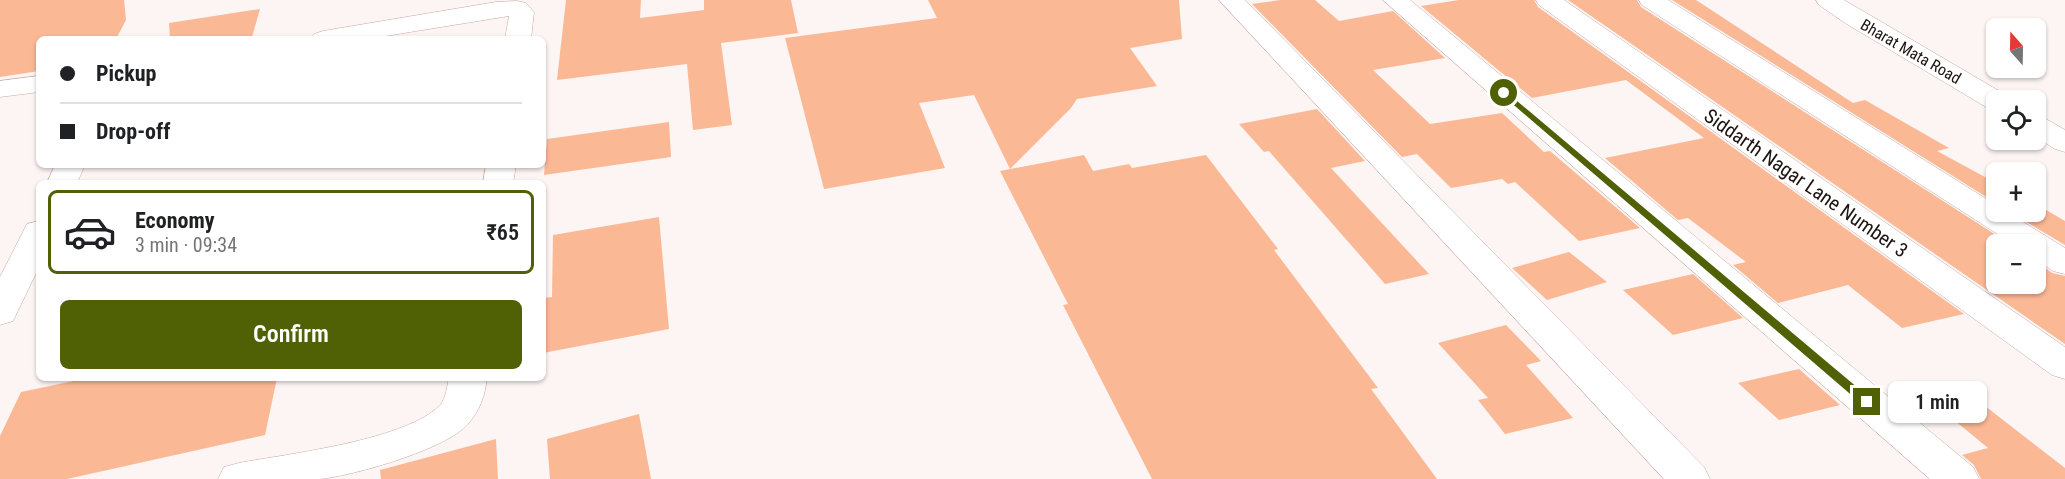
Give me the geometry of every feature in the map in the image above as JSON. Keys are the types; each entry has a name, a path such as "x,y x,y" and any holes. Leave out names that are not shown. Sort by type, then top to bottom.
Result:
{"street":[{"path":"1231,0 1689,479"},
{"path":"1395,0 1958,479"},
{"name":"Siddarth Nagar Lane Number 3","path":"1548,0 2065,366"},
{"path":"1651,0 2065,262"},
{"name":"Bharat Mata Road","path":"1828,0 1854,18 1986,95"},
{"path":"340,36 496,9 517,8 522,12 519,36"},
{"path":"0,89 36,84"},
{"path":"2046,131 2065,143"},
{"path":"0,313 36,237"},
{"path":"239,479 375,450 434,431 453,416 466,394 468,381"}],"building":[{"path":"0,0 124,0 126,20 118,36 36,36 36,71 0,77"},
{"path":"566,0 641,0 640,18 704,10 704,0 791,0 798,33 721,43 732,125 693,130 687,64 557,80"},
{"path":"928,0 1179,0 1182,39 1130,48 1157,86 1077,99 1071,108 1010,169 974,95 919,103 945,168 824,189 785,38 937,18"},
{"path":"1280,0 1315,0 1339,21 1393,11 1445,58 1373,70 1430,124 1502,113 1544,152 1550,151 1640,228 1579,241 1515,182 1508,184 1502,179 1451,188 1417,154 1402,157 1252,4"},
{"path":"1459,0 1534,0 1538,7 1964,314 1902,328 1848,285 1778,303 1733,265 1746,262 1688,218 1678,220 1605,158 1704,138 1626,80 1532,98 1421,6"},
{"path":"1568,0 1637,0 1641,7 1994,234 1986,234 1986,289"},
{"path":"1672,0 1696,0 1853,103 1865,100 1949,148 1937,151 1986,178 1986,197"},
{"path":"260,9 252,36 170,36 169,23"},
{"path":"1317,109 1365,161 1331,168 1429,274 1385,284 1269,151 1264,152 1239,124"},
{"path":"669,122 671,157 544,175 547,139"},
{"path":"1084,155 1093,171 1129,164 1132,168 1206,155 1278,249 1274,250 1378,388 1371,389 1437,479 1152,479 1063,305 1068,304 1000,171"},
{"path":"2046,210 2065,221 2065,245 2027,222 2046,222"},
{"path":"659,217 669,329 546,352 546,298 552,297 553,235"},
{"path":"1569,252 1607,282 1547,300 1512,268"},
{"path":"2046,268 2052,273 2065,276 2065,344 1993,294 2046,294"},
{"path":"1693,274 1743,318 1673,335 1623,290"},
{"path":"1506,325 1541,361 1526,365 1573,418 1505,434 1478,400 1488,398 1438,343"},
{"path":"1799,369 1840,405 1779,420 1738,383"},
{"path":"74,381 276,381 265,435 67,479 0,479 0,436 21,392"},
{"path":"1985,406 2065,468 2065,479 1981,479 1974,465 1962,455 1988,448 1948,415"},
{"path":"639,414 651,479 550,479 547,439"},
{"path":"496,439 498,479 381,479 380,470"}],"route":[{"path":"1504,93 1867,402"}]}
